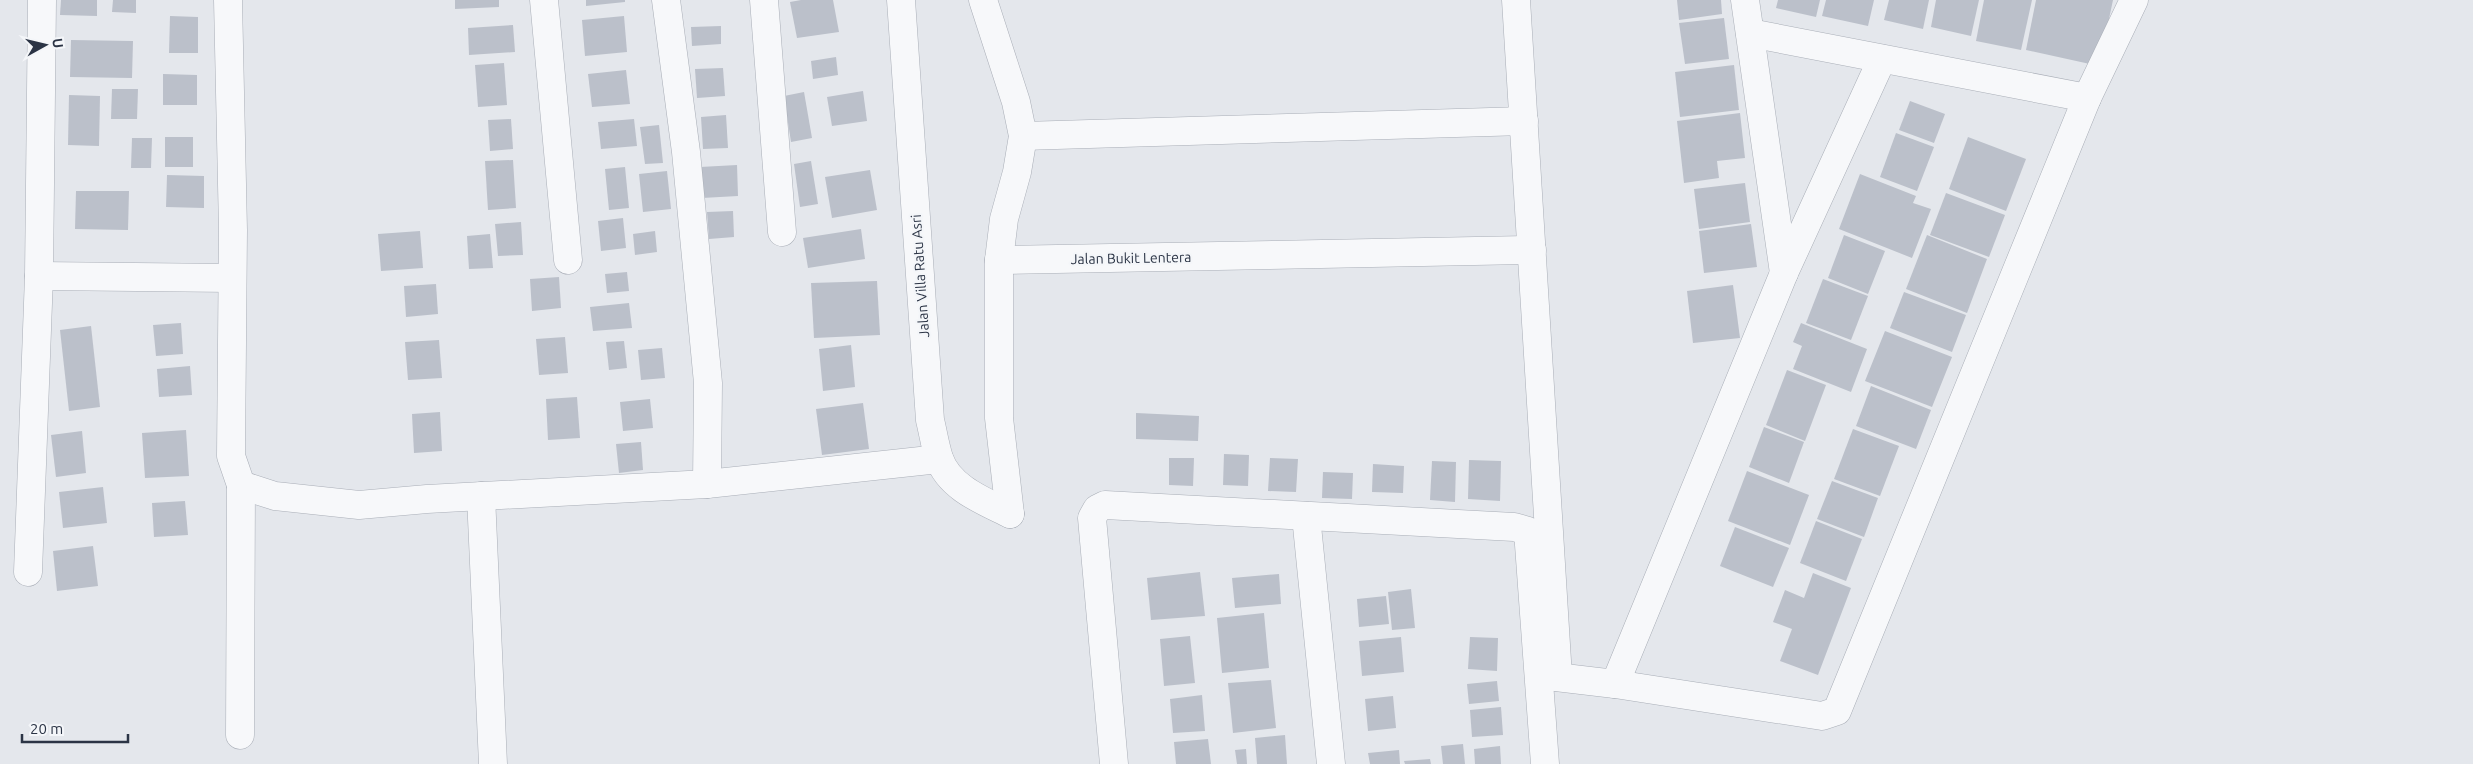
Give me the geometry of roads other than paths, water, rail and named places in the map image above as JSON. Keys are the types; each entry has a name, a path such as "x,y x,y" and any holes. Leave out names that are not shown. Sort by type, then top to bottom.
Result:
{"street":[{"path":"28,572 39,276 42,0"},
{"path":"228,0 232,97 231,456 241,486 240,735"},
{"path":"544,0 568,260"},
{"path":"666,0 686,152 708,383 707,484"},
{"path":"764,0 782,232"},
{"name":"Jalan Villa Ratu Asri","path":"901,0 930,420 939,459 952,480 969,492 1010,514 999,418 999,260"},
{"path":"983,0 1016,102 1023,136 1017,172 1004,219 999,260"},
{"path":"1516,0 1532,250 1548,676 1546,764"},
{"path":"1745,0 1784,273"},
{"path":"1548,676 1615,684 1822,716 1837,711 2087,98 2134,0"},
{"path":"1750,33 2087,98"},
{"path":"1615,684 1784,273 1882,59"},
{"path":"1023,136 1524,121"},
{"name":"Jalan Bukit Lentera","path":"999,260 1532,250"},
{"path":"39,276 232,278"},
{"path":"241,486 275,496 359,505 481,496 707,484 939,459"},
{"path":"481,496 494,764"},
{"path":"1114,764 1092,518 1096,509 1105,505 1514,526 1528,530 1548,676"},
{"path":"1306,516 1331,764"}]}
